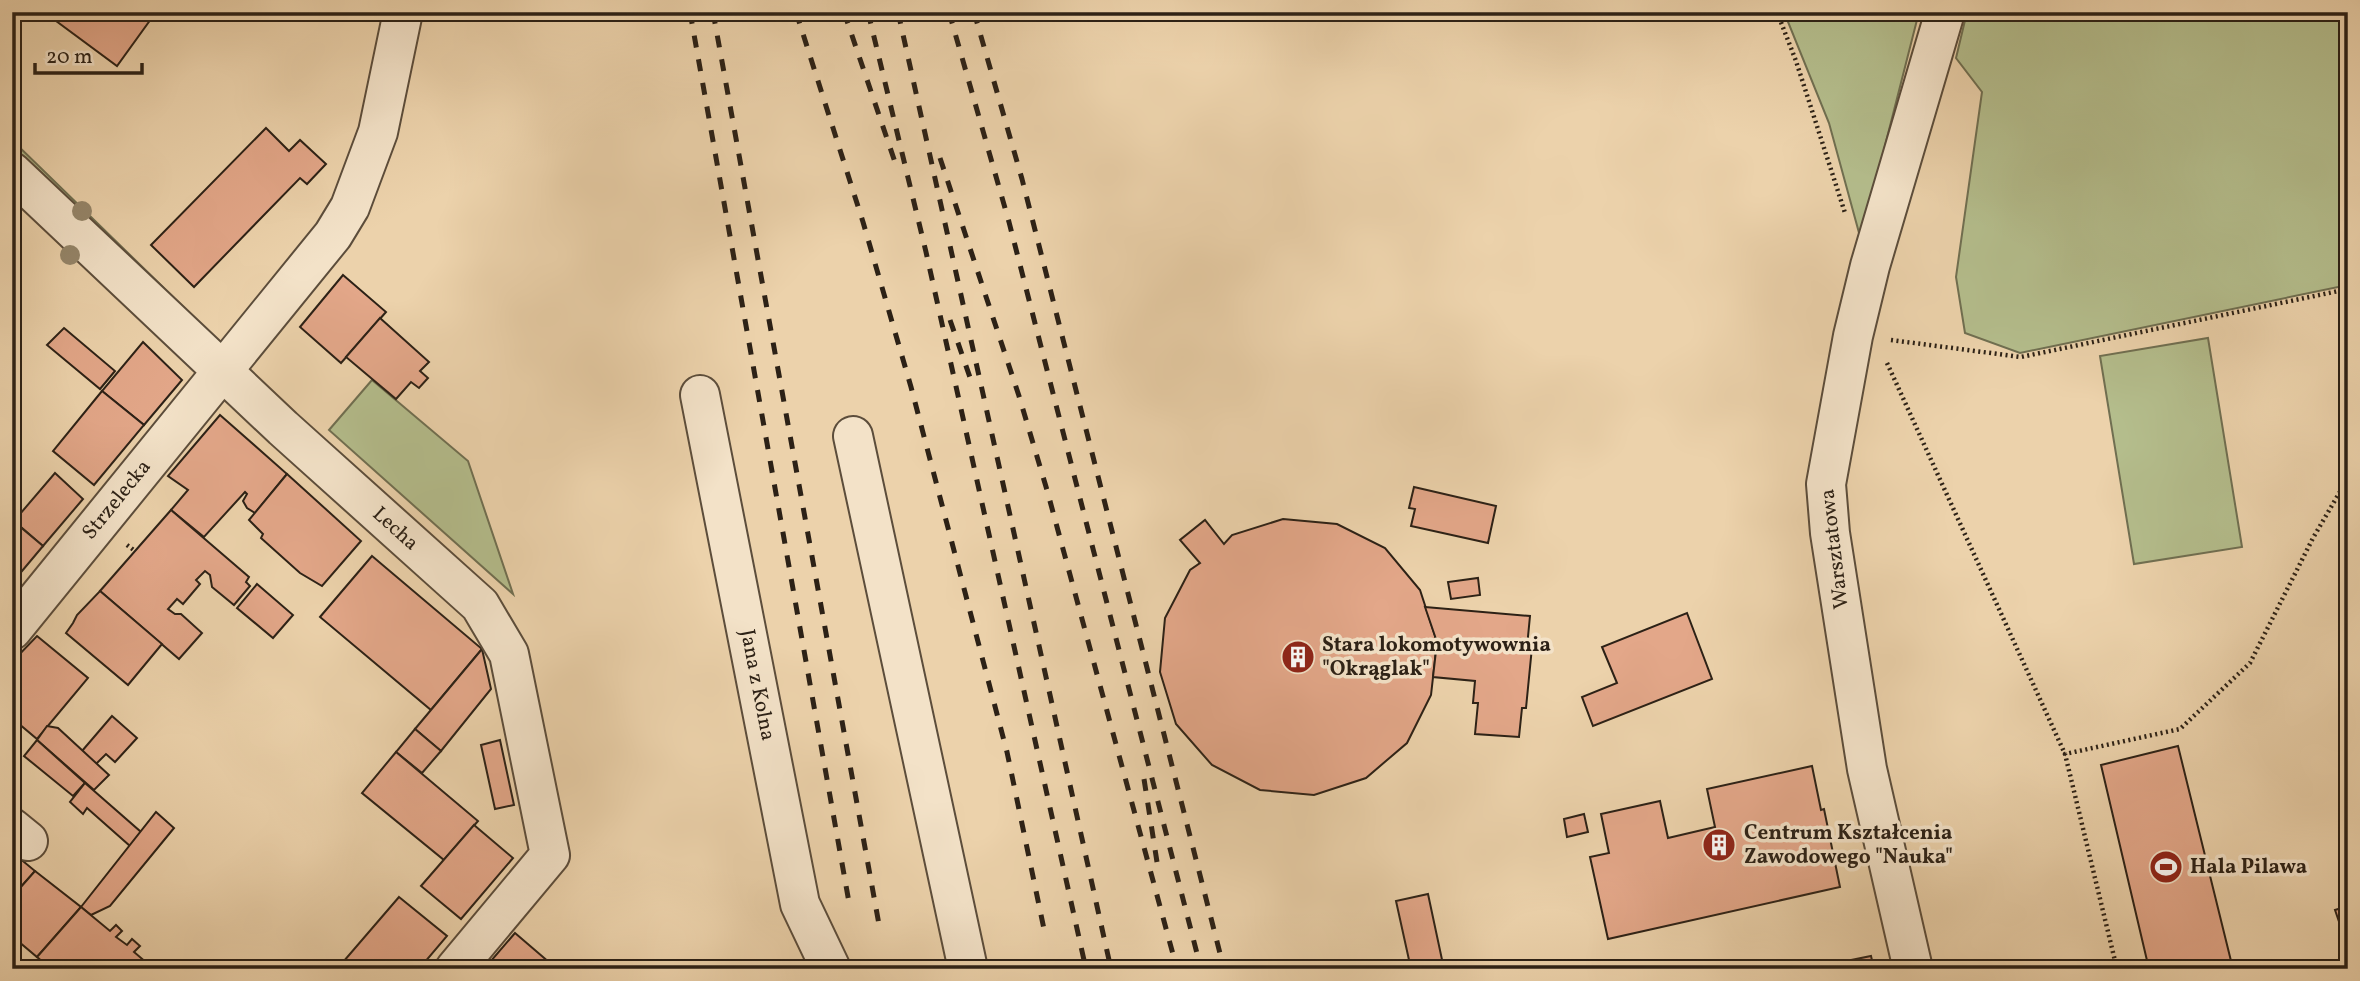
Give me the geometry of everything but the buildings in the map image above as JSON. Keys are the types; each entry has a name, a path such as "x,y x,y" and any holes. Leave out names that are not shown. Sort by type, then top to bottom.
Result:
{"street":[{"name":"Strzelecka","path":"12,630 333,235 350,207 379,132 403,12"},
{"name":"Warsztatowa","path":"1913,969 1867,769 1830,533 1826,484 1853,337 1870,266 1945,12"},
{"name":"Lecha","path":"12,172 222,371 480,605 509,654 550,855 455,969"},
{"name":"Jana z Kolna","path":"700,395 800,904 831,969"},
{"path":"853,436 968,969"}],"path":[{"path":"1777,12 1796,61 1856,249 1870,266"},
{"path":"1889,339 2021,356 2348,289"},
{"path":"1887,363 2065,754 2117,969"},
{"path":"2065,754 2180,729 2250,663 2313,538 2348,478"}],"green space":[{"path":"1784,12 1919,12 1861,240 1829,123"},
{"path":"1967,12 2348,12 2348,285 2020,353 1965,333 1956,277 1982,92 1956,58"},
{"path":"12,140 206,329 203,332 12,147"},
{"path":"2208,338 2242,547 2134,564 2100,356"},
{"path":"372,380 468,461 513,594 329,430"}],"railway":[{"path":"690,12 850,908"},
{"path":"713,12 880,930"},
{"path":"796,12 863,222 911,387 1007,752 1045,934"},
{"path":"844,12 897,168"},
{"path":"868,12 926,252 1086,969"},
{"path":"898,12 1111,969"},
{"path":"949,12 1009,222 1201,969"},
{"path":"974,12 1022,179 1224,969"},
{"path":"940,158 1019,396 1047,490 1177,969"},
{"path":"950,320 973,386"},
{"path":"1144,779 1157,862"}],"place":[{"name":"Stara lokomotywownia \"Okrąglak\"","path":"1298,657"},
{"name":"Centrum Kształcenia Zawodowego \"Nauka\"","path":"1719,845"},
{"name":"Hala Pilawa","path":"2166,867"}]}
